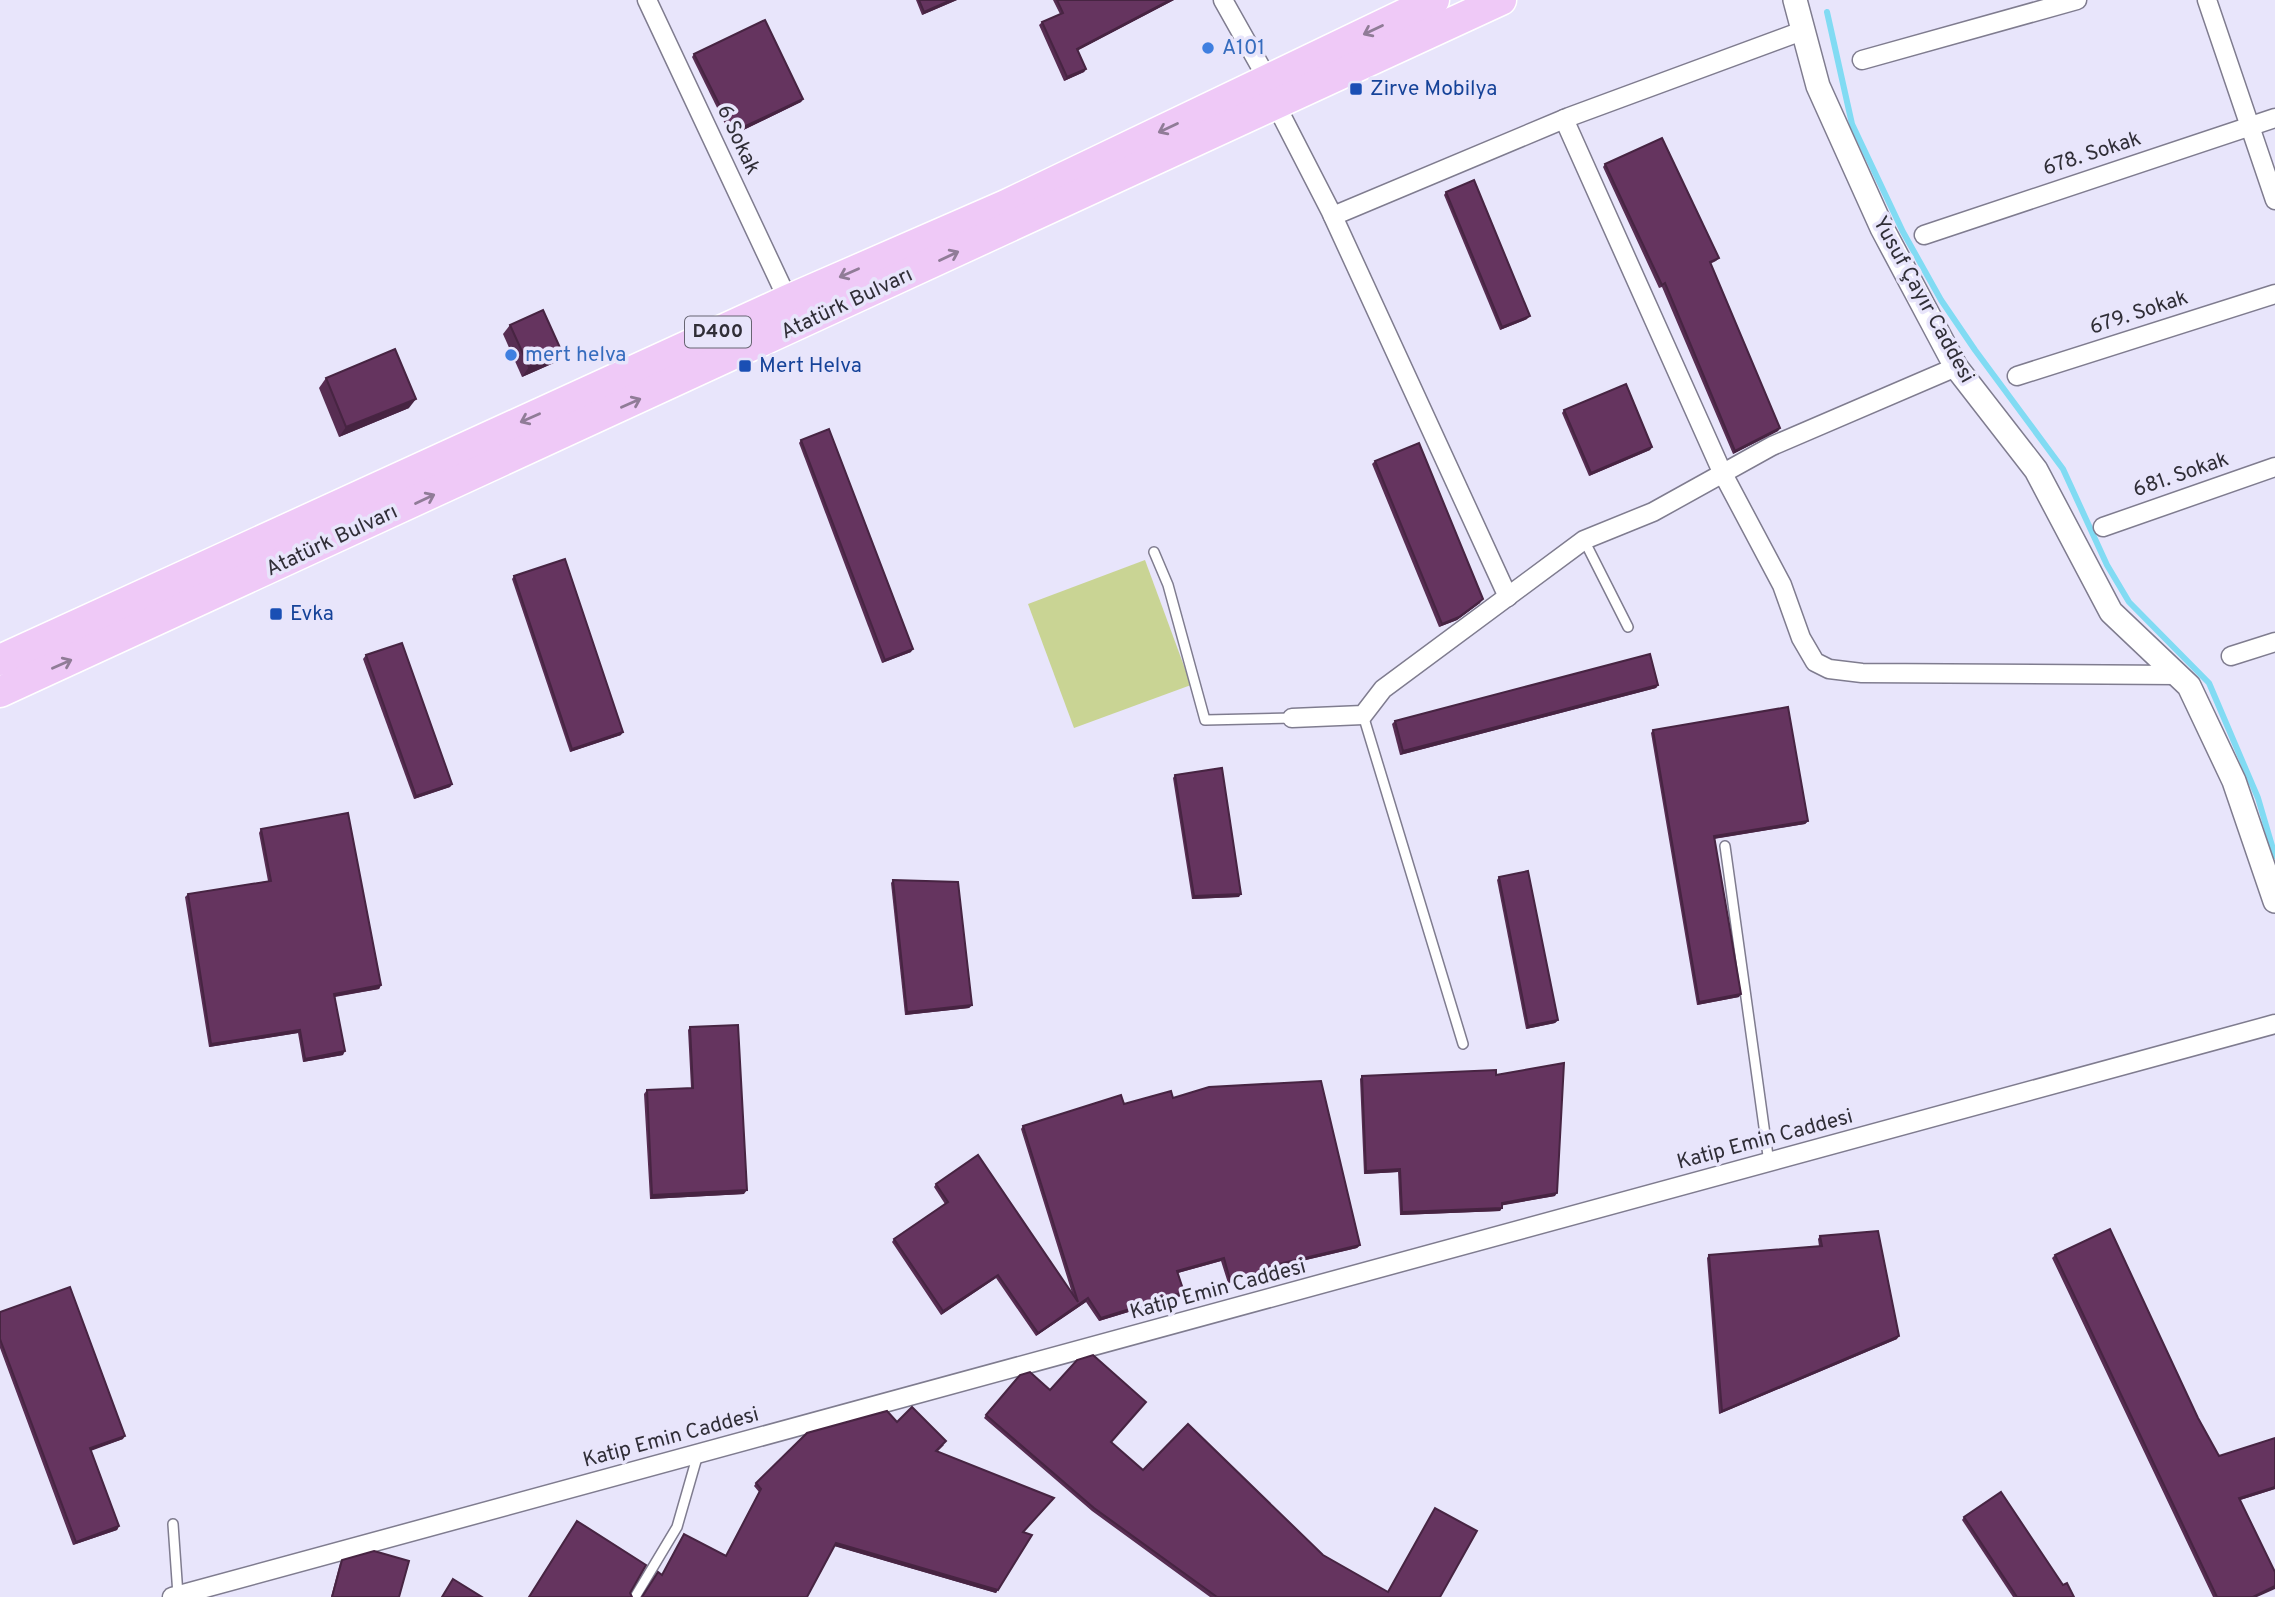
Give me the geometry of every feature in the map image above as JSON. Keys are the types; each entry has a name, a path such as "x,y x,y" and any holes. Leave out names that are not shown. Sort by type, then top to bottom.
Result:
{"main road":[{"name":"Atatürk Bulvarı","path":"0,692 1272,92 1434,0"},
{"name":"Atatürk Bulvarı","path":"0,660 788,300 1272,92 1502,0"}],"street":[{"name":"6 Sokak","path":"647,0 788,300"},
{"path":"1223,0 1333,216 1508,597"},
{"name":"Yusuf Çayır Caddesi","path":"1795,0 1818,86 1882,228 1956,367 2036,470 2111,612 2189,685 2234,781 2275,901"},
{"path":"1862,60 2077,0"},
{"path":"2207,0 2275,200"},
{"path":"1333,216 1564,119 1802,31"},
{"name":"678. Sokak","path":"1924,235 2275,118"},
{"path":"1564,119 1722,472 1782,585 1801,638 1815,662 1829,669 1862,673 2178,675"},
{"name":"679. Sokak","path":"2017,376 2275,294"},
{"path":"1292,718 1363,715 1383,689 1584,541 1653,512 1772,446 1956,367"},
{"name":"681. Sokak","path":"2103,527 2275,467"},
{"path":"2231,656 2275,642"},
{"name":"Katip Emin Caddesi","path":"175,1596 2275,1024"}],"lane":[{"path":"1584,541 1628,627"},
{"path":"1154,552 1168,585 1205,720 1292,718"},
{"path":"1363,715 1463,1044"},
{"path":"1725,846 1769,1163"},
{"path":"635,1597 677,1527 698,1454"},
{"path":"173,1524 175,1596"}],"green space":[{"path":"1145,560 1191,685 1074,728 1028,604"}],"building":[{"path":"919,0 951,0 924,12"},
{"path":"1057,0 1170,0 1077,49 1086,69 1067,77 1042,22 1063,13"},
{"path":"765,20 803,99 733,132 694,54"},
{"path":"1662,138 1719,258 1710,262 1780,428 1735,451 1665,283 1662,285 1605,164"},
{"path":"1474,180 1530,316 1502,327 1446,192"},
{"path":"543,310 562,352 529,367 510,325"},
{"path":"395,349 416,399 346,427 326,378"},
{"path":"1626,384 1652,447 1591,473 1564,410"},
{"path":"829,429 913,649 885,660 801,440"},
{"path":"1419,443 1483,599 1459,617 1442,624 1375,461"},
{"path":"565,559 623,732 572,749 514,576"},
{"path":"402,643 452,784 416,796 366,655"},
{"path":"1650,654 1658,685 1403,751 1395,721"},
{"path":"1788,707 1808,821 1714,836 1741,994 1699,1002 1653,730"},
{"path":"1222,768 1241,894 1194,896 1175,775"},
{"path":"348,813 381,985 334,994 345,1051 305,1059 300,1030 211,1044 188,894 271,881 261,829"},
{"path":"1528,871 1558,1020 1528,1026 1499,877"},
{"path":"893,880 958,882 972,1005 907,1012"},
{"path":"738,1025 747,1190 652,1195 647,1090 693,1088 690,1027"},
{"path":"1564,1063 1557,1193 1502,1203 1502,1208 1402,1212 1400,1169 1366,1171 1362,1076 1496,1070 1496,1075"},
{"path":"1321,1081 1360,1245 1262,1268 1263,1271 1230,1280 1224,1258 1177,1271 1184,1292 1101,1318 1088,1298 1038,1333 998,1275 943,1311 894,1239 948,1202 936,1184 978,1155 1078,1302 1023,1126 1121,1095 1124,1104 1171,1091 1173,1098 1209,1087"},
{"path":"2110,1229 2198,1418 2219,1456 2275,1438 2275,1487 2239,1498 2275,1572 2275,1586 2253,1597 2217,1597 2055,1255"},
{"path":"1878,1231 1899,1336 1722,1411 1709,1255 1822,1246 1820,1236"},
{"path":"70,1287 125,1436 90,1448 119,1526 76,1542 0,1339 0,1312"},
{"path":"1093,1355 1146,1402 1111,1442 1143,1470 1188,1424 1323,1555 1388,1592 1435,1508 1477,1531 1440,1597 1217,1597 1094,1508 986,1415 1020,1375 1030,1372 1050,1390 1077,1360"},
{"path":"912,1407 946,1441 936,1451 1054,1498 1023,1532 1032,1535 998,1590 836,1543 807,1597 642,1597 658,1572 662,1575 684,1534 726,1556 761,1489 756,1483 807,1433 887,1411 897,1422"},
{"path":"2001,1492 2063,1585 2067,1583 2074,1597 2017,1597 1964,1517"},
{"path":"577,1521 646,1565 630,1593 632,1597 529,1597"},
{"path":"374,1551 409,1561 399,1597 332,1597 342,1560"},
{"path":"453,1579 482,1597 442,1597"}],"waterway":[{"path":"1827,12 1852,124 1903,232 1941,300 2063,469 2107,565 2129,602 2209,683 2258,798 2275,856"}],"place":[{"name":"A101","path":"1208,48"},
{"name":"Zirve Mobilya","path":"1356,89"},
{"name":"mert helva","path":"511,355"},
{"name":"Mert Helva","path":"745,366"},
{"name":"Evka","path":"276,614"}]}
